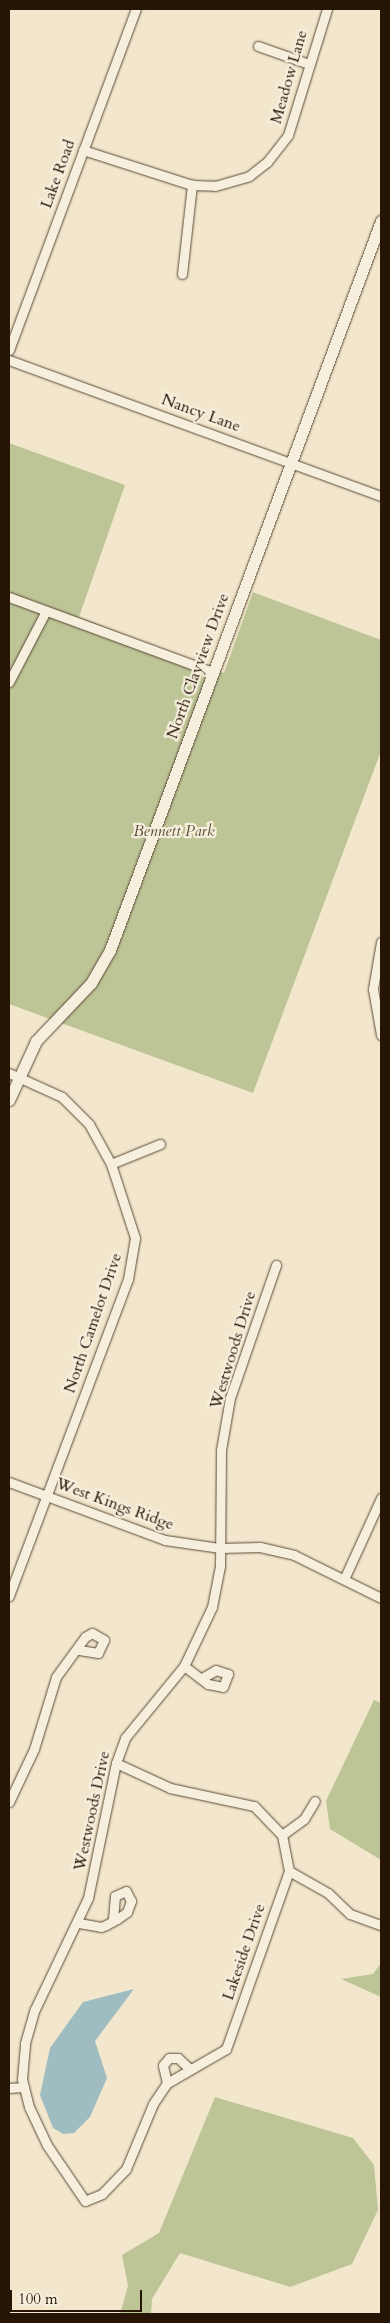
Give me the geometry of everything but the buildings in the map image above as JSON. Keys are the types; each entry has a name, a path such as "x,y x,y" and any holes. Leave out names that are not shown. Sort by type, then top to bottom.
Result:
{"street":[{"name":"Lake Road","path":"9,350 136,9"},
{"name":"Meadow Lane","path":"83,150 192,185 227,184 267,162 294,122 309,64 327,9"},
{"path":"258,46 309,64"},
{"path":"182,274 192,185"},
{"name":"North Clayview Drive","path":"9,1100 14,1075 36,1041 91,983 110,950 381,221"},
{"name":"Nancy Lane","path":"9,360 381,496"},
{"path":"9,597 213,672"},
{"path":"9,682 46,612"},
{"path":"381,942 373,990 381,1035"},
{"name":"North Camelot Drive","path":"9,1596 133,1259 134,1229 111,1164 89,1124 72,1105 14,1075"},
{"path":"111,1164 160,1144"},
{"name":"Westwoods Drive","path":"85,2201 43,2137 23,2087 29,2026 79,1923 95,1871 116,1763 132,1726 184,1666 212,1607 220,1548 221,1450 230,1398 276,1265"},
{"name":"West Kings Ridge","path":"9,1482 166,1540 220,1548 260,1547 294,1555 344,1578 381,1598"},
{"path":"344,1578 381,1498"},
{"path":"9,1802 34,1749 56,1677 79,1650"},
{"path":"184,1666 202,1678"},
{"path":"116,1763 170,1788 244,1801 264,1812 282,1835 289,1871 328,1893 350,1914 381,1925"},
{"path":"282,1835 304,1819 315,1802"},
{"name":"Lakeside Drive","path":"85,2201 102,2194 126,2169 153,2104 167,2083 190,2069 218,2057 229,2043 289,1871"},
{"path":"79,1923 95,1928 113,1921"},
{"path":"167,2083 163,2065 169,2058 178,2058 190,2069"},
{"path":"9,2088 23,2087"}],"green space":[{"name":"Bennett Park","path":"9,443 125,485 79,617 224,673 253,592 381,640 381,751 253,1093 9,1004"},
{"path":"374,1700 381,1703 381,1860 330,1829 326,1801"},
{"path":"381,1963 381,1997 341,1979 373,1974"},
{"path":"215,2097 353,2138 374,2165 378,2210 352,2264 290,2287 180,2253 152,2299 151,2314 120,2314 128,2286 122,2255 159,2233"}],"water":[{"path":"134,1989 95,2041 107,2078 90,2117 74,2133 63,2134 53,2128 40,2095 50,2048 83,2002"}]}
